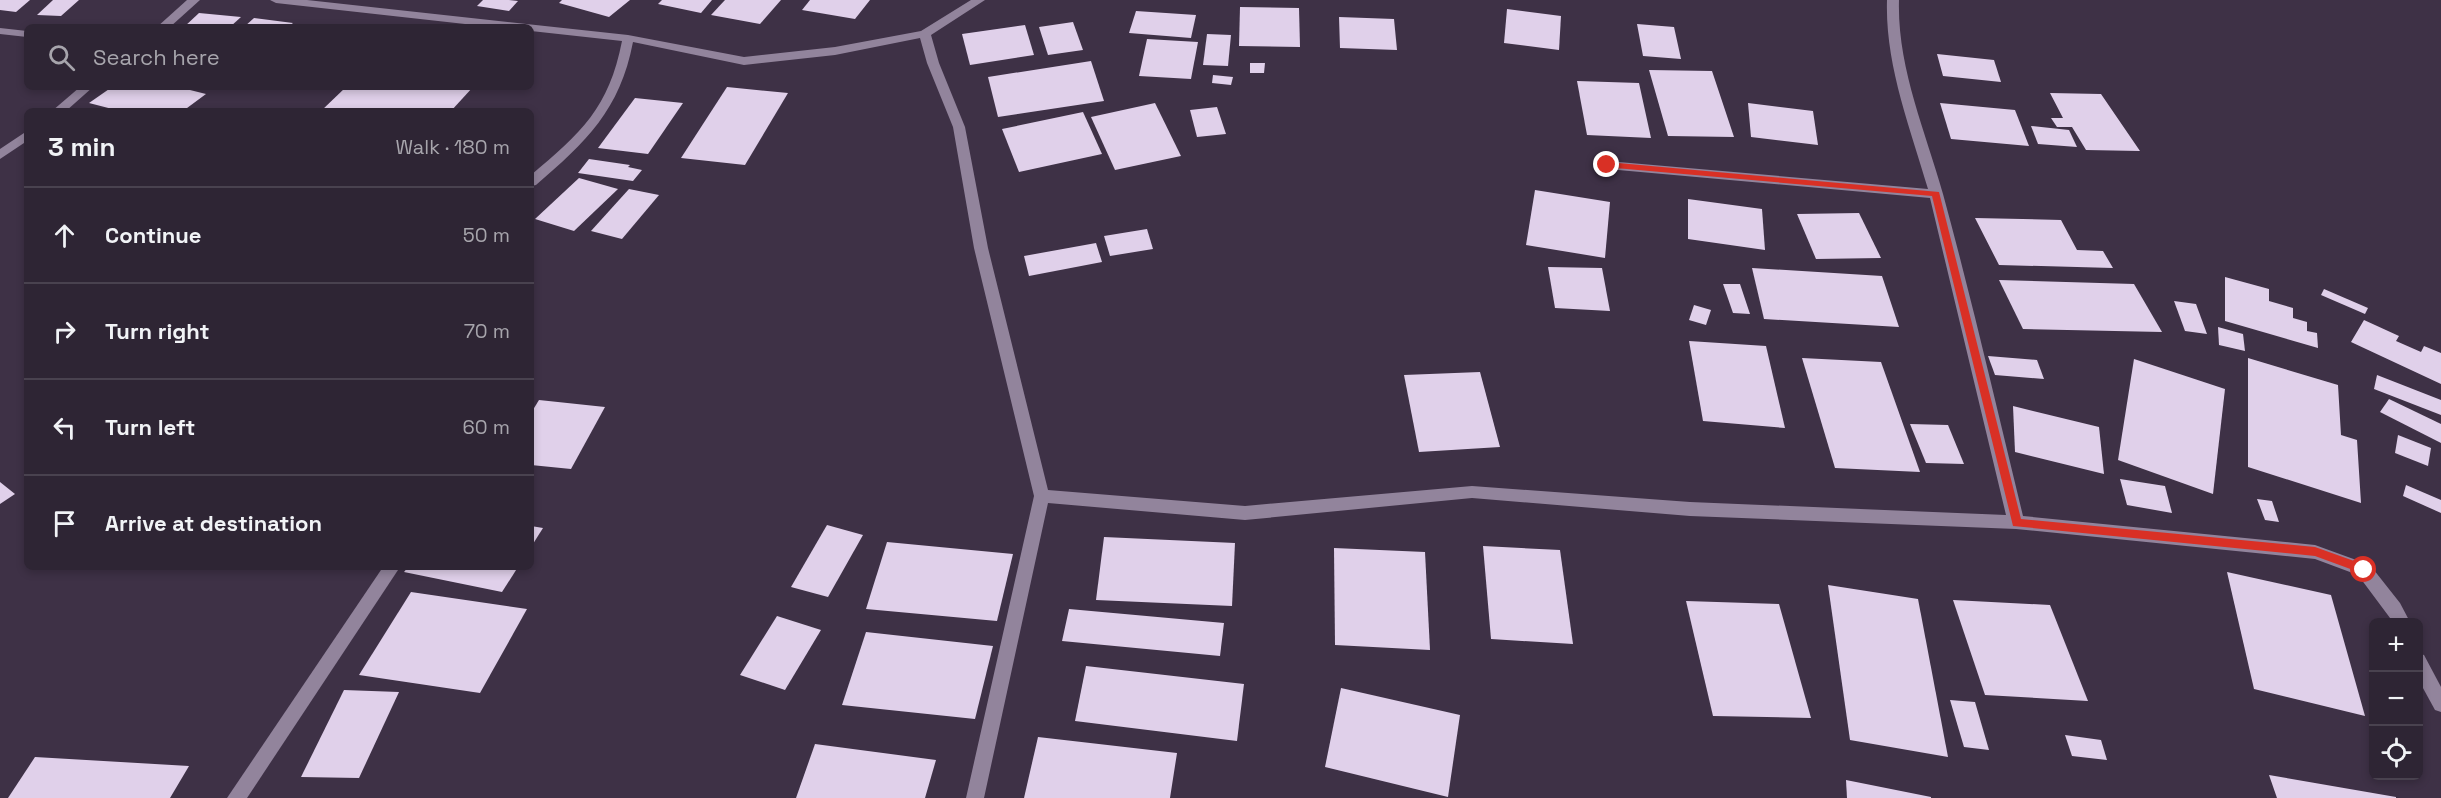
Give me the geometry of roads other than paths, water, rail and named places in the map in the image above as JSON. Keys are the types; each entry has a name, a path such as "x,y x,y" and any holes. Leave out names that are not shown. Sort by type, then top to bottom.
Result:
{"street":[{"path":"166,24 194,0"},
{"path":"276,0 496,24"},
{"path":"534,28 628,38 708,52 744,61 835,51 925,34 979,0"},
{"path":"1893,0 1890,21 1911,111 1936,194 2016,522"},
{"path":"0,31 24,34"},
{"path":"925,34 933,63 959,127 981,248 1042,496 975,798"},
{"path":"534,179 573,146 607,106 624,70 628,38"},
{"path":"62,108 83,90"},
{"path":"0,155 24,137"},
{"path":"1607,165 1936,194"},
{"path":"1042,496 1245,513 1472,492 1689,509 2016,522 2315,552 2364,570 2394,608 2399,618"},
{"path":"236,798 390,570"},
{"path":"2423,670 2441,704"}]}
